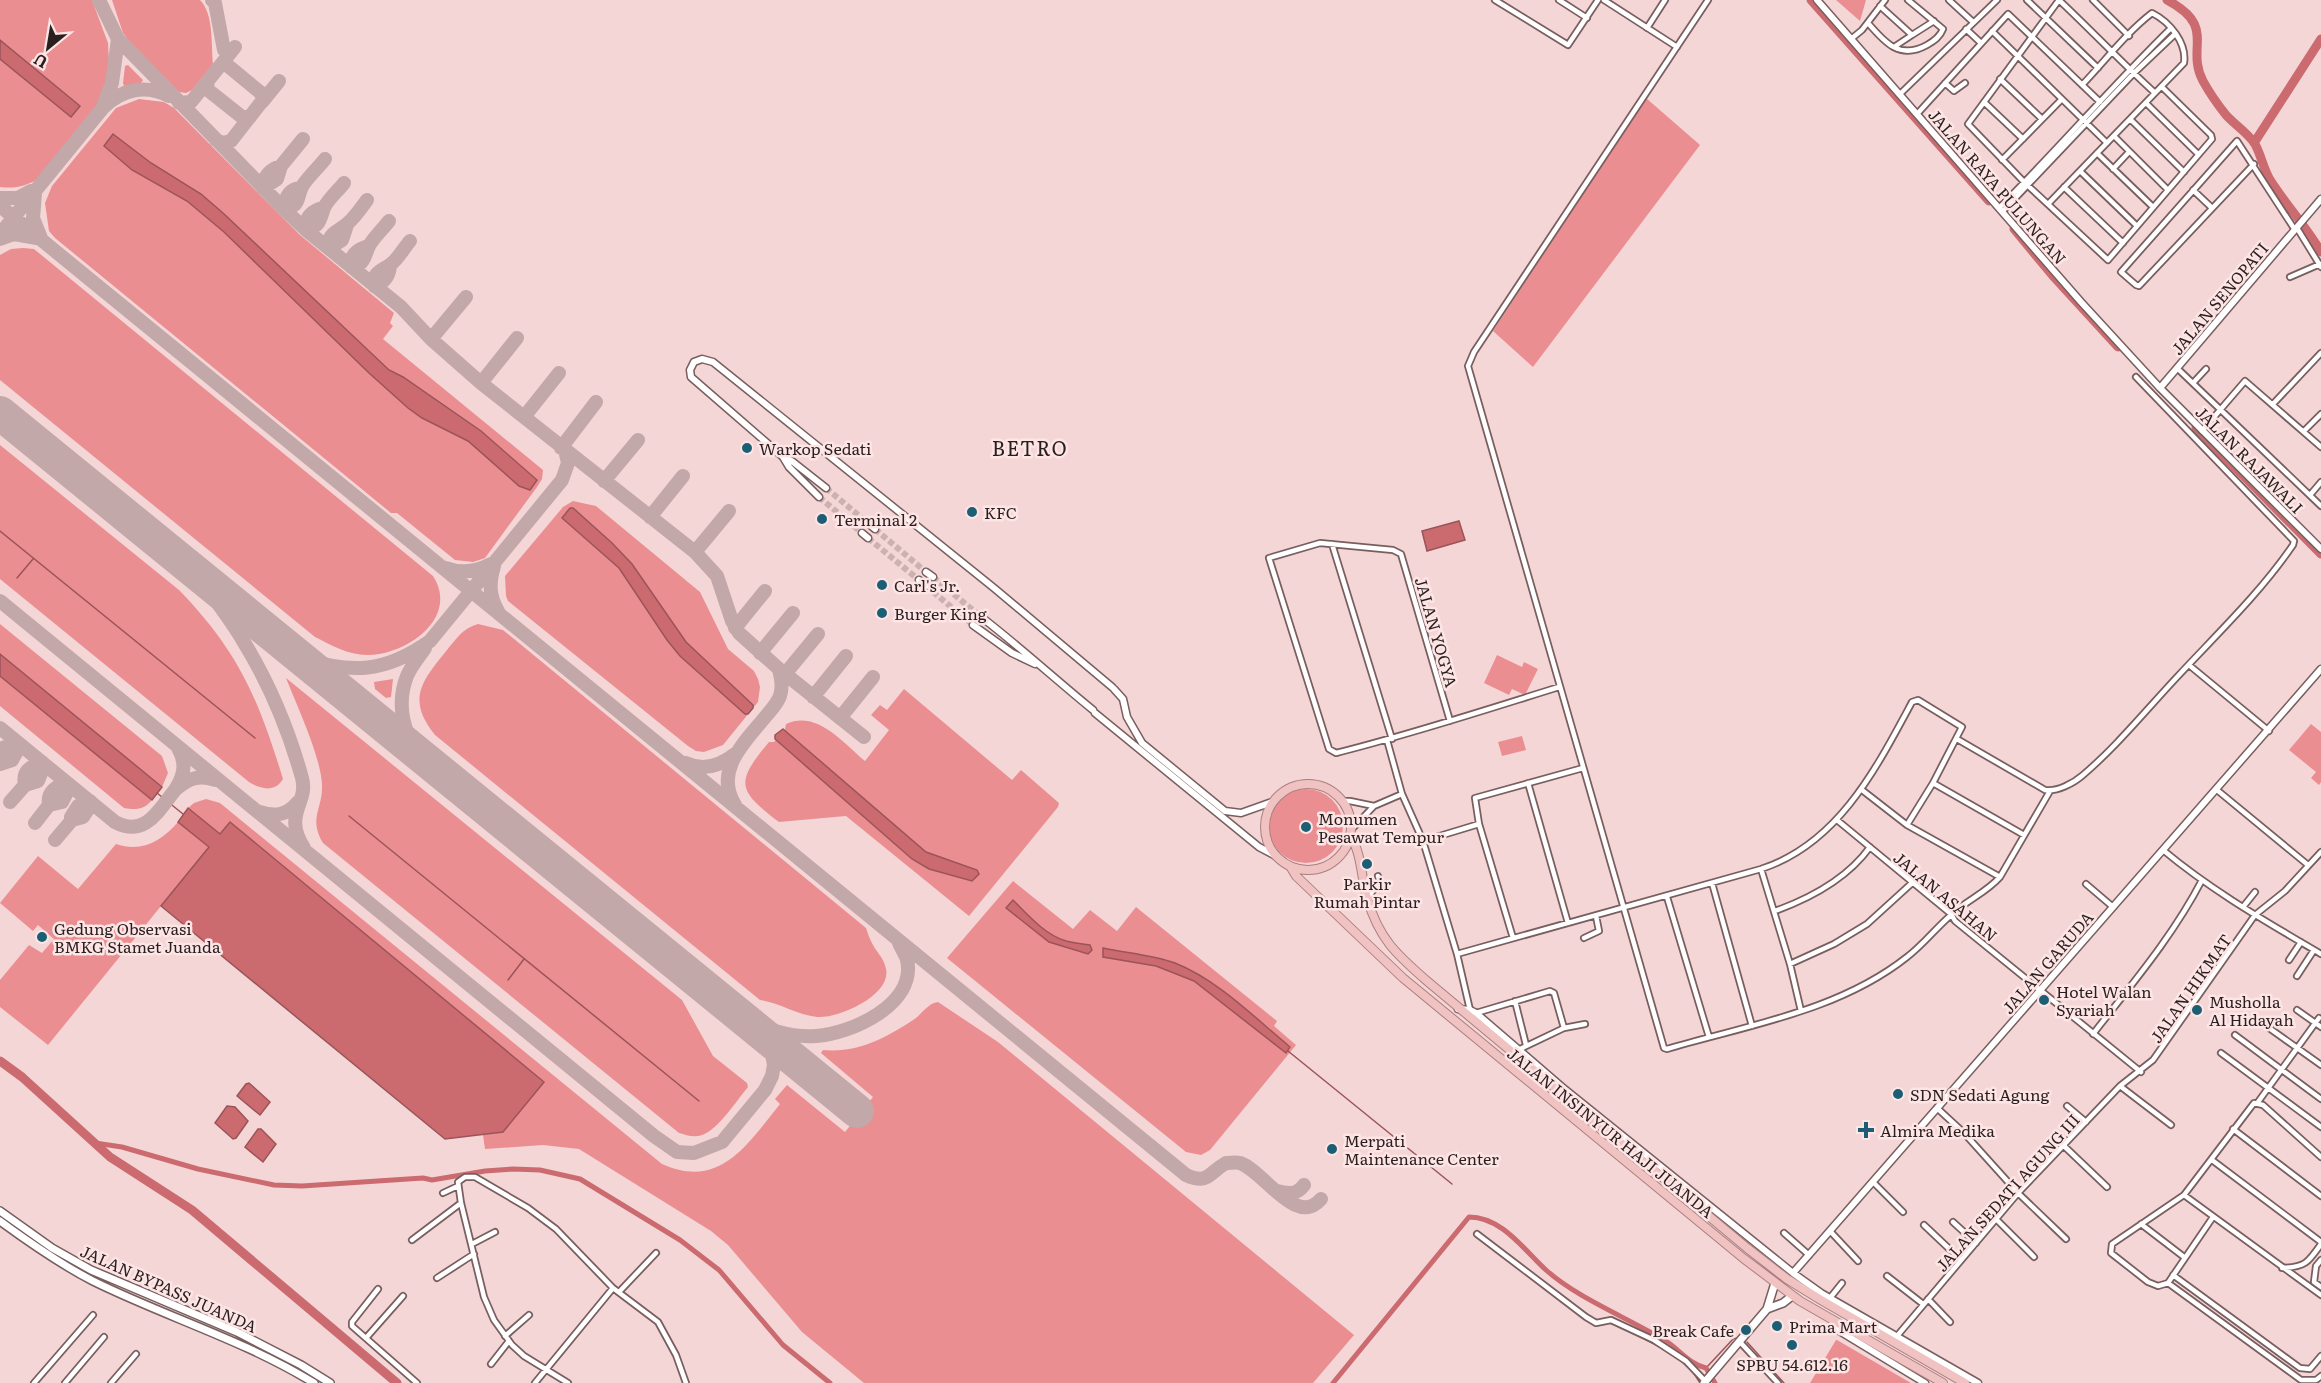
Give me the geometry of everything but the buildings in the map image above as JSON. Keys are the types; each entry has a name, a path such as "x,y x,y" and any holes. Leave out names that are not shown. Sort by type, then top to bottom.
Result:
{"highway":[{"path":"1311,784 1327,788 1342,801 1350,820 1350,832 1342,852 1328,865 1309,870 1290,866 1276,856 1270,848 1264,830 1267,810 1272,802 1278,795 1293,786 1311,784"},
{"name":"JALAN INSINYUR HAJI JUANDA","path":"1350,832 1358,851 1367,898 1386,942 1458,1009 1671,1184 1750,1245 1787,1279 1965,1383"},
{"name":"JALAN INSINYUR HAJI JUANDA","path":"1290,866 1296,876 1376,955 1775,1283 1792,1296 1943,1383"},
{"path":"1472,1036 1480,1027"},
{"path":"1663,1193 1671,1184"},
{"path":"1913,1366 1919,1356"}],"main road":[{"name":"JALAN BYPASS JUANDA","path":"0,1211 52,1248 91,1270 237,1332 301,1365 330,1383"},
{"name":"JALAN BYPASS JUANDA","path":"0,1221 41,1250 93,1281 204,1328 314,1383"},
{"path":"1706,1381 1767,1309 1775,1283"},
{"path":"1767,1309 1783,1303 1792,1296"}],"street":[{"path":"1495,0 1568,45 1598,0"},
{"path":"1560,0 1587,18"},
{"path":"1604,0 1677,47"},
{"path":"1614,6 1619,0"},
{"path":"1647,28 1665,0"},
{"path":"1708,0 1469,362 1470,374 1664,1048 1801,1011 1853,991 1882,975 1925,942 1951,915 2000,877 2050,791"},
{"name":"JALAN RAYA PULUNGAN","path":"1817,0 2081,302 2160,388"},
{"path":"1851,39 1868,23 1885,0"},
{"path":"1868,23 1877,34 1894,47 1907,52 1920,48 1940,36 1943,29 1908,0"},
{"path":"1949,0 1973,22"},
{"path":"1900,94 1997,0"},
{"path":"2027,0 2098,68"},
{"path":"2156,93 2059,0 1968,124 2026,184 2106,260 2109,260 2212,137 2162,87"},
{"path":"2093,0 2129,36"},
{"path":"1880,6 1912,35"},
{"path":"2048,204 2185,62 2183,43 2152,13 2082,85"},
{"path":"1918,113 2008,14 2100,102"},
{"path":"1894,47 1934,21"},
{"path":"1966,29 1982,43"},
{"path":"2001,209 2086,122 2170,29"},
{"path":"1992,31 2107,143"},
{"path":"2086,122 2100,102 2175,34"},
{"path":"2000,80 2042,119"},
{"path":"1945,83 1954,91 1965,83"},
{"path":"2002,160 2062,99"},
{"path":"1984,102 2023,139"},
{"path":"2146,103 2198,154"},
{"path":"2130,119 2184,172"},
{"path":"2114,136 2168,190"},
{"path":"2254,164 2139,286 2121,272 2236,142 2240,143 2254,164 2264,185 2297,228 2320,266 2290,277"},
{"path":"2113,169 2129,152"},
{"path":"2097,153 2153,207"},
{"path":"2080,171 2137,226"},
{"path":"2064,187 2123,243"},
{"path":"2193,190 2211,207"},
{"name":"JALAN SENOPATI","path":"2160,388 2321,199"},
{"path":"2273,404 2321,353"},
{"path":"826,488 782,456 691,377 690,370 695,361 705,359 713,362 994,588 1113,688 1123,699 1126,717 1136,737 1225,811 1241,813 1272,802"},
{"path":"2178,369 2321,506"},
{"path":"2193,383 2206,369"},
{"path":"1957,739 2041,788 2050,791 2068,785 2083,775 2250,600 2280,565 2294,543 2136,377"},
{"path":"2202,431 2244,381 2321,447"},
{"name":"JALAN RAJAWALI","path":"2160,388 2321,549"},
{"path":"2304,431 2321,414"},
{"path":"782,456 789,467 819,497"},
{"path":"2310,495 2321,482"},
{"path":"869,524 875,529"},
{"path":"862,533 868,538"},
{"path":"1473,1012 1423,841 1402,794 1390,740 1332,544 1320,543 1270,557 1268,560 1329,749 1336,753 1390,740 1559,687"},
{"name":"JALAN YOGYA","path":"1332,544 1397,551 1403,557 1450,721"},
{"path":"926,572 933,577"},
{"path":"919,580 926,586"},
{"path":"980,616 1259,847 1276,856"},
{"path":"973,625 1012,653 1039,665"},
{"path":"2189,665 2269,731"},
{"name":"JALAN GARUDA","path":"1793,1273 2321,669"},
{"path":"1457,954 1568,923 1625,911 1761,869 1798,853 1813,843 1837,820 1862,790 1915,700 1918,700 1961,724 1962,730 1907,825"},
{"path":"1513,938 1479,824 1475,798 1583,768"},
{"path":"1528,783 1568,923"},
{"path":"1933,783 2024,835"},
{"path":"1862,790 1907,825 2000,877"},
{"path":"2217,790 2308,866"},
{"path":"1350,832 1374,806 1402,794"},
{"path":"1342,801 1374,806"},
{"name":"JALAN ASAHAN","path":"1837,820 1951,915 1955,921 2140,1072"},
{"path":"1423,841 1479,824"},
{"path":"1775,911 1825,888 1856,864 1870,847"},
{"path":"2163,850 2202,880 2255,915 2319,952 2297,976"},
{"name":"JALAN HIKMAT","path":"2140,1072 2157,1056 2255,915 2285,891 2321,852"},
{"path":"1761,869 1790,964 1801,1011"},
{"path":"1367,898 1380,882 1378,876"},
{"path":"2093,1034 2186,912 2202,880"},
{"path":"1712,883 1752,1026"},
{"path":"1790,964 1858,930 1885,909 1912,883"},
{"path":"2086,884 2113,907"},
{"path":"2243,907 2255,892"},
{"path":"1667,897 1709,1037"},
{"path":"1584,938 1599,931 1596,916"},
{"path":"2289,960 2301,942"},
{"path":"1458,1009 1473,1012 1551,991 1554,993 1564,1028"},
{"path":"1515,1001 1527,1045"},
{"path":"2297,1010 2317,1021 2321,1027"},
{"name":"JALAN INSINYUR HAJI JUANDA","path":"1473,1012 1750,1245 1793,1273 1821,1297 1830,1298 1978,1383"},
{"path":"2213,1217 2168,1283 2158,1286 2148,1282 2111,1253 2112,1244 2184,1195 2252,1105 2258,1102 2317,1021"},
{"path":"1518,1050 1564,1028 1585,1024"},
{"path":"2269,1028 2321,1065"},
{"path":"2235,1035 2321,1099"},
{"path":"2221,1053 2321,1127"},
{"name":"JALAN SEDATI AGUNG III","path":"1897,1336 2018,1193 2120,1086 2140,1072"},
{"path":"2120,1086 2170,1125"},
{"path":"2258,1102 2288,1125 2321,1157"},
{"path":"2067,1106 2086,1122"},
{"path":"1937,1108 1964,1133 2018,1193 2066,1239"},
{"path":"2233,1129 2321,1196"},
{"path":"2063,1145 2107,1187"},
{"path":"2211,1160 2321,1243 2309,1261 2296,1267 2282,1268"},
{"path":"568,1383 524,1356 507,1339 488,1308 460,1203 459,1180 473,1176 528,1208 565,1236 613,1288 658,1322 676,1355 686,1383"},
{"path":"1873,1182 1903,1212"},
{"path":"443,1193 458,1186"},
{"path":"2184,1195 2321,1295"},
{"path":"412,1240 460,1203"},
{"path":"1996,1219 2034,1257"},
{"path":"1953,1222 1976,1242"},
{"path":"2141,1224 2184,1257"},
{"path":"1924,1225 1961,1260"},
{"path":"1830,1231 1858,1261"},
{"path":"472,1244 495,1232"},
{"path":"1784,1233 1809,1255"},
{"path":"1477,1234 1593,1322 1609,1319 1631,1329 1677,1354 1706,1381"},
{"path":"619,1292 656,1252"},
{"path":"437,1278 474,1254"},
{"path":"2311,1287 2316,1266 2321,1260"},
{"path":"2309,1261 2316,1266"},
{"path":"2174,1275 2300,1368 2307,1370"},
{"path":"1887,1276 1923,1304"},
{"path":"1830,1298 1842,1282"},
{"path":"2314,1282 2321,1287"},
{"path":"2168,1283 2301,1380 2309,1382 2321,1376"},
{"path":"535,1383 613,1288"},
{"path":"378,1289 351,1324 417,1383"},
{"path":"366,1338 403,1296"},
{"path":"1928,1299 1950,1322"},
{"path":"34,1383 93,1315"},
{"path":"491,1364 507,1339 529,1315"},
{"path":"1836,1329 1925,1383"},
{"path":"65,1383 104,1337"},
{"path":"1740,1342 1778,1383"},
{"path":"111,1383 136,1354"},
{"path":"2307,1370 2321,1356"},
{"path":"2307,1370 2309,1382"}],"shaded area":[{"path":"0,0 92,0 108,43 109,63 99,103 40,178 11,188 0,187"},
{"path":"112,0 200,0 210,21 213,64 192,90 186,93 179,92 131,44 123,33"},
{"path":"1836,0 1866,0 1860,21"},
{"path":"0,40 80,106 71,117 0,59"},
{"path":"128,65 143,80 141,83 124,86 125,66"},
{"path":"1646,98 1700,145 1533,367 1493,331"},
{"path":"139,99 164,102 174,108 300,235 394,313 390,323 393,326 383,339 543,470 542,479 537,487 485,558 473,562 455,560 397,513 391,513 49,231 45,203 52,186 116,108"},
{"path":"113,134 151,163 201,194 389,370 403,377 481,431 537,480 530,490 519,486 468,441 422,418 408,408 224,232 187,201 132,170 104,146"},
{"path":"11,249 34,249 433,576 440,591 440,606 425,631 398,649 367,655 346,651 315,637 0,380 0,255"},
{"path":"0,445 179,590 200,613 232,656 255,700 283,779 280,783 267,788 249,782 0,579"},
{"path":"573,501 596,506 700,592 728,649 754,671 760,687 758,702 723,745 704,752 696,751 688,746 508,601 505,576 563,507"},
{"path":"570,508 573,508 612,543 632,564 686,642 753,705 748,714 745,714 680,656 619,568 562,518"},
{"path":"1459,521 1465,540 1427,551 1422,531"},
{"path":"0,624 162,756 168,773 162,787 0,654"},
{"path":"478,624 503,630 866,928 886,969 886,979 881,988 862,1004 826,1017 810,1016 760,1000 435,735 421,711 419,700 421,691 430,671 457,637 468,628"},
{"path":"0,654 162,787 152,800 0,676"},
{"path":"1497,655 1522,667 1524,662 1538,669 1525,695 1512,689 1509,695 1484,683"},
{"path":"0,676 152,800 146,806 139,808 124,808 0,706"},
{"path":"286,678 682,1000 713,1056 747,1083 748,1087 714,1127 699,1136 679,1133 323,843 316,820 322,793 318,760"},
{"path":"393,679 391,697 386,698 375,689 374,682"},
{"path":"904,689 1012,780 1021,770 1059,803 969,916 846,816 779,822 748,793 746,777 750,767 769,742 774,742 785,729 786,724 808,721 819,725 838,737 865,761 889,730 871,715 880,705 887,710"},
{"path":"2311,724 2321,732 2321,782 2319,785 2311,778 2316,772 2289,750"},
{"path":"783,729 926,852 977,870 979,874 972,881 929,869 912,859 775,739 775,735"},
{"path":"1522,736 1526,750 1502,756 1498,742"},
{"path":"1299,789 1313,789 1327,795 1337,805 1343,819 1341,840 1327,857 1313,863 1299,863 1285,857 1275,847 1269,833 1269,819 1275,805 1285,795"},
{"path":"206,799 220,803 662,1164 682,1171 700,1171 716,1167 730,1159 756,1134 780,1104 775,1099 787,1085 845,1132 873,1097 821,1053 823,1050 848,1049 872,1043 905,1025 929,1006 938,1002 998,1042 1354,1335 1313,1383 864,1383 802,1332 728,1245 711,1231 579,1149 543,1145 485,1149 483,1135 503,1132 243,833 230,823 220,834 188,808"},
{"path":"188,808 220,834 230,822 544,1082 503,1132 445,1139 161,906 209,847 178,822"},
{"path":"178,822 209,847 48,1045 0,1007 0,980 29,945 42,953 54,939 38,925 33,931 0,903 38,856 78,889 116,844 142,846 158,840"},
{"path":"1013,881 1073,929 1090,910 1117,931 1136,907 1277,1021 1274,1026 1296,1045 1210,1150 1201,1155 1186,1152 947,958"},
{"path":"1013,900 1037,924 1051,934 1066,941 1090,945 1092,950 1088,954 1049,942 1006,908"},
{"path":"1103,948 1158,958 1191,970 1236,1000 1290,1047 1286,1053 1194,981 1156,966 1103,957"},
{"path":"249,1083 270,1102 260,1115 237,1096"},
{"path":"227,1106 235,1107 248,1121 233,1139 215,1123"},
{"path":"258,1129 261,1129 276,1144 263,1162 245,1147"},
{"path":"1837,1340 1911,1383 1810,1383"}],"waterway":[{"path":"1811,0 1989,201"},
{"path":"2167,0 2192,19 2196,29 2198,69 2208,90 2226,115 2255,144 2269,178 2321,252"},
{"path":"2254,143 2321,39"},
{"path":"2014,229 2053,276 2118,347"},
{"path":"2196,428 2321,554"},
{"path":"0,531 255,738"},
{"path":"17,578 33,559"},
{"path":"157,793 183,814"},
{"path":"349,816 699,1101"},
{"path":"508,980 524,959"},
{"path":"1288,1051 1452,1184"},
{"path":"0,1061 22,1077 110,1157 192,1210 397,1383"},
{"path":"95,1143 122,1147 198,1169 274,1185 302,1186 423,1178 432,1180 513,1169 540,1170 580,1179 680,1240 719,1270 783,1345 830,1383"},
{"path":"1333,1383 1469,1217 1481,1218 1502,1228 1558,1280 1587,1299 1664,1340 1689,1360 1706,1368 1715,1383"},
{"path":"1630,1331 1667,1351"},
{"path":"1706,1368 1734,1338 1737,1339"},
{"path":"1747,1342 1784,1383"},
{"path":"1681,1361 1693,1372 1700,1383"}],"taxiway":[{"path":"99,0 118,39 284,209 306,230 401,307 431,339 481,383 695,552 717,576 732,621 739,633 779,669 864,737"},
{"path":"212,0 215,3 224,50"},
{"path":"0,234 102,109 112,83 118,39"},
{"path":"179,103 191,102 235,47"},
{"path":"216,140 222,143 231,141 263,100 261,93 227,65 226,59"},
{"path":"262,102 279,81"},
{"path":"207,82 208,90 242,117 250,117"},
{"path":"104,107 126,92 135,90 152,90 169,96"},
{"path":"281,166 268,174 263,188 277,179 281,166 303,139"},
{"path":"301,188 293,190 288,195 284,209 294,206 303,185 325,159"},
{"path":"324,208 310,215 306,222 306,230 317,225 326,205 344,183"},
{"path":"0,198 18,198 31,191"},
{"path":"35,193 33,218 41,238"},
{"path":"347,225 342,240 329,248 332,235 351,221 367,200"},
{"path":"0,206 1186,1175 1199,1179 1204,1178 1226,1163 1240,1163 1280,1195 1301,1207 1311,1206 1321,1199"},
{"path":"369,246 356,253 351,267 362,262 369,246 389,221"},
{"path":"0,239 14,234 37,238"},
{"path":"390,266 385,279 374,286 378,272 394,262 410,241"},
{"path":"431,339 466,297"},
{"path":"481,383 517,338"},
{"path":"524,417 559,373"},
{"path":"561,448 596,402"},
{"path":"604,481 638,440"},
{"path":"300,658 336,667 368,668 398,659 430,641 562,480 568,463 565,450"},
{"path":"650,517 683,476"},
{"path":"695,552 729,511"},
{"path":"446,568 469,571 491,564"},
{"path":"494,566 491,589 498,611"},
{"path":"194,571 252,655 284,724 302,778 302,795 295,826 304,848"},
{"path":"735,628 765,591"},
{"path":"0,601 654,1136 677,1152 694,1153 722,1142 765,1090 772,1076 774,1065 772,1054 757,1030"},
{"path":"760,653 793,613"},
{"path":"785,674 818,634"},
{"path":"421,757 406,729 402,697 409,672 425,648"},
{"path":"813,697 846,656"},
{"path":"735,805 729,792 730,768 742,746 779,699 782,686 779,669"},
{"path":"840,718 873,677"},
{"path":"0,728 115,822 125,826 135,827 150,820 175,790"},
{"path":"0,754 3,748 17,742 17,751 12,760 0,764"},
{"path":"178,748 183,759 183,769 181,780 175,790 194,779 203,777 215,780"},
{"path":"686,763 699,767 711,766 735,754"},
{"path":"10,802 25,785 24,780 28,770 42,762 42,771 38,781 25,785"},
{"path":"35,823 49,805 49,797 53,791 67,783 67,792 62,802 49,805"},
{"path":"55,840 72,820 71,817 78,806 90,801"},
{"path":"260,812 281,814 290,810 298,802"},
{"path":"72,820 83,817 92,803"},
{"path":"740,1017 777,1031 806,1036 830,1034 863,1023 892,1003 902,990 907,976 907,960 899,943"},
{"path":"1277,1191 1292,1193 1304,1185"}],"runway":[{"path":"0,413 857,1111"}],"tunnel":[{"path":"826,488 869,524"},
{"path":"819,497 862,533"},
{"path":"875,529 926,572"},
{"path":"868,538 919,580"},
{"path":"933,577 980,616"},
{"path":"926,586 973,625"}],"place":[{"name":"Warkop Sedati","path":"747,448"},
{"name":"KFC","path":"972,512"},
{"name":"Terminal 2","path":"822,519"},
{"name":"Carl's Jr.","path":"882,585"},
{"name":"Burger King","path":"882,613"},
{"name":"Monumen Pesawat Tempur","path":"1306,827"},
{"name":"Parkir Rumah Pintar","path":"1367,864"},
{"name":"Gedung Observasi BMKG Stamet Juanda","path":"42,937"},
{"name":"Hotel Walan Syariah","path":"2044,1000"},
{"name":"Musholla Al Hidayah","path":"2197,1010"},
{"name":"SDN Sedati Agung","path":"1898,1094"},
{"name":"Almira Medika","path":"1866,1130"},
{"name":"Merpati Maintenance Center","path":"1332,1149"},
{"name":"Prima Mart","path":"1777,1326"},
{"name":"Break Cafe","path":"1746,1330"},
{"name":"SPBU 54.612.16","path":"1792,1345"}],"district":[{"name":"BETRO","path":"1030,447"}]}
